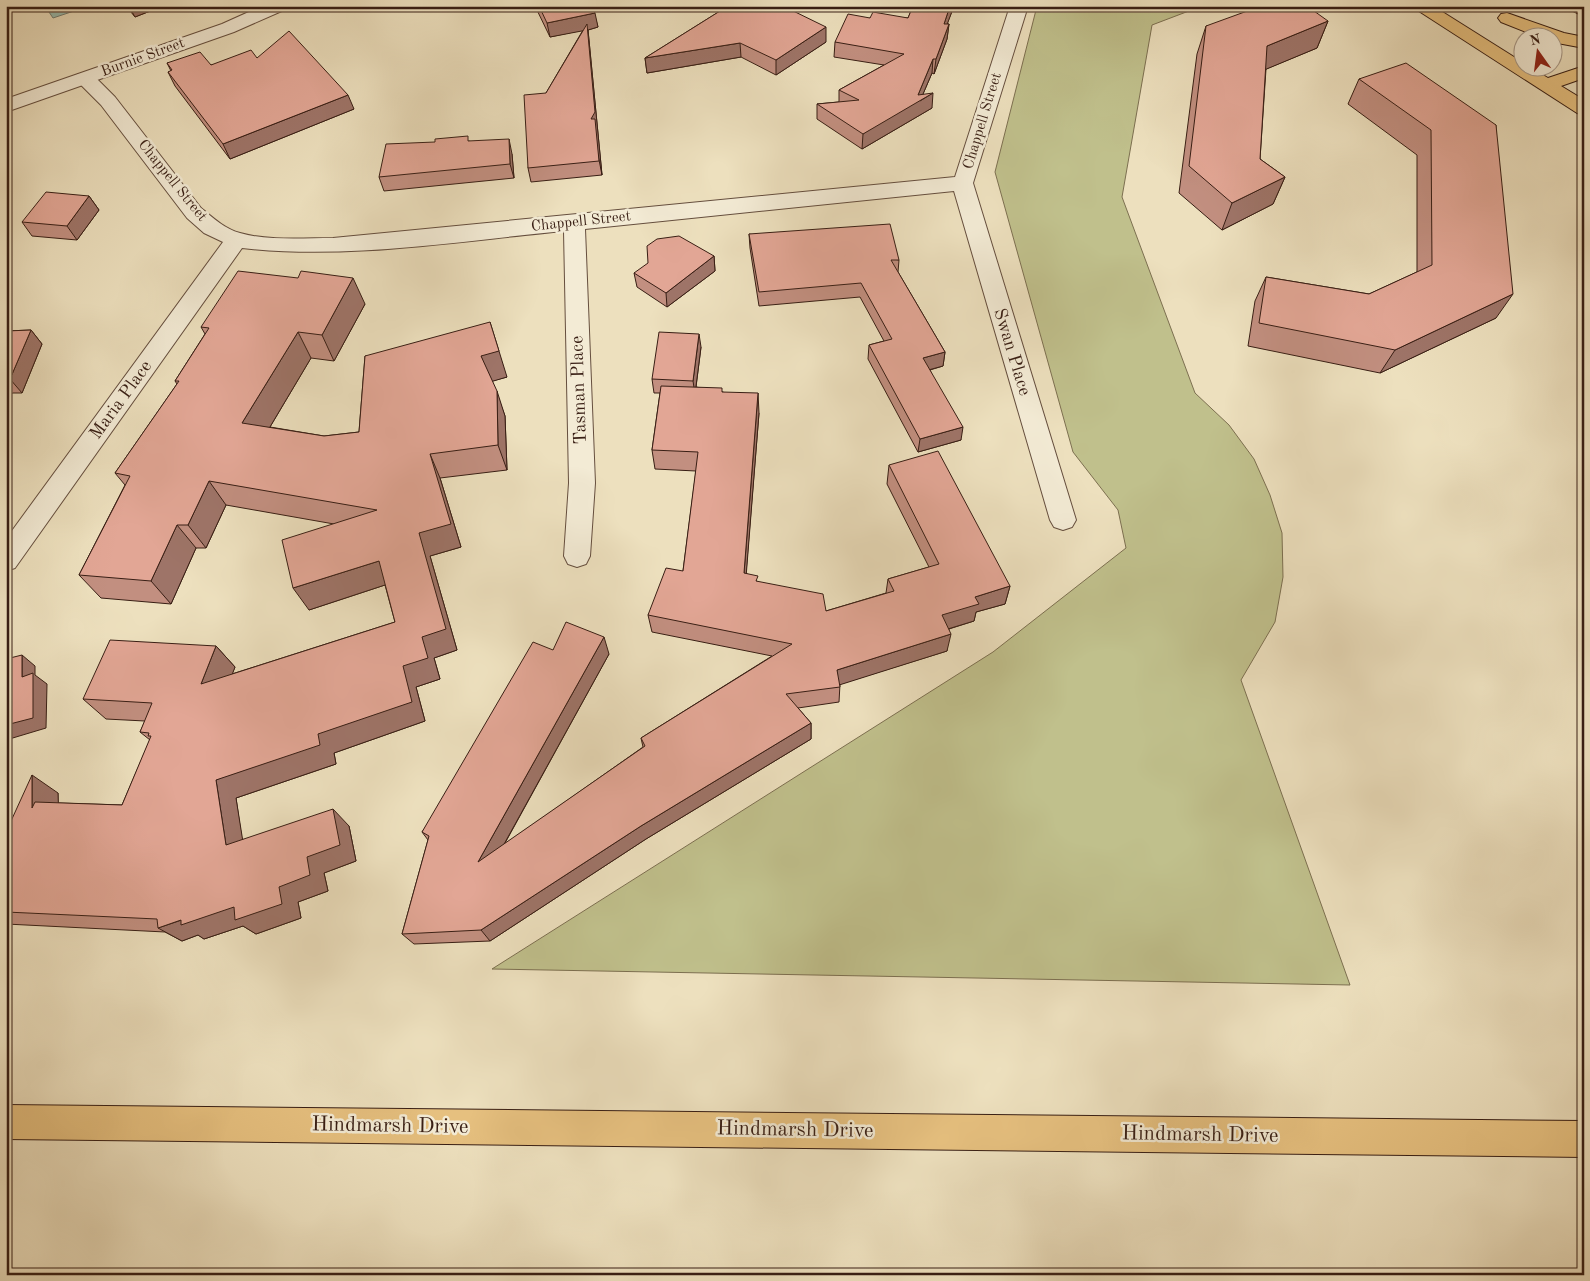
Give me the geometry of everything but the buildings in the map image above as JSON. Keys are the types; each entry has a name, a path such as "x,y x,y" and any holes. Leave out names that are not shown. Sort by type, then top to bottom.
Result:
{"main road":[{"path":"1420,6 1547,85 1578,100"},
{"path":"1522,28 1500,14 1534,28"},
{"path":"1562,39 1584,43"},
{"path":"1562,53 1584,66"},
{"path":"1547,85 1584,72"},
{"name":"Hindmarsh Drive","path":"6,1122 1584,1139"}],"street":[{"name":"Chappell Street","path":"85,78 108,101 194,213 212,228 236,240 281,245 333,245 574,223 964,183 1019,6"},
{"name":"Burnie Street","path":"6,106 228,28 276,7"},
{"name":"Swan Place","path":"964,183 968,206 1063,520"},
{"name":"Tasman Place","path":"574,223 582,483 577,556"},
{"name":"Maria Place","path":"6,560 236,240"}],"green space":[{"path":"1037,6 1202,6 1152,25 1122,197 1195,393 1229,425 1254,459 1270,495 1282,533 1283,577 1275,622 1241,680 1350,985 492,969 993,652 1126,548 1118,510 1073,452 995,172"}],"water":[{"path":"55,6 86,7 53,18 47,9"}]}
